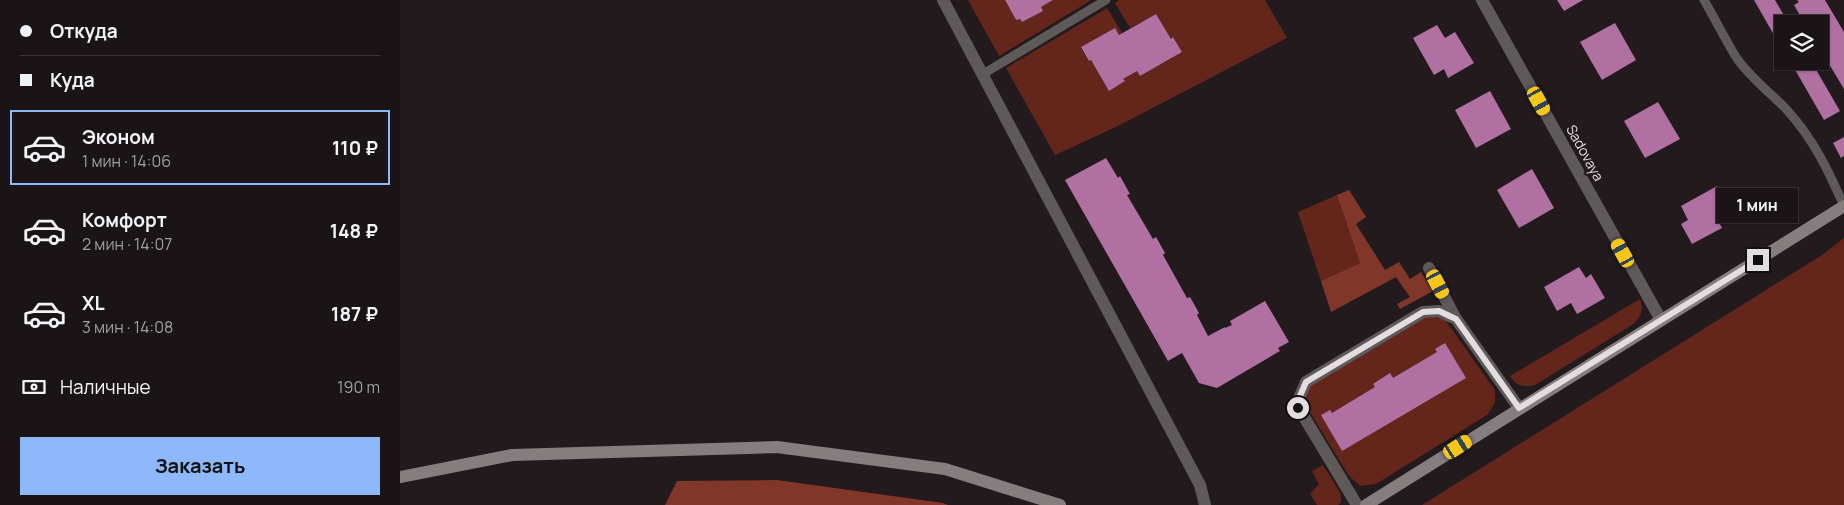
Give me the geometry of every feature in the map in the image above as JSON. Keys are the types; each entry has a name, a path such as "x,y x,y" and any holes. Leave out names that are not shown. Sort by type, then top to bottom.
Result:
{"main road":[{"path":"1366,505 1844,206"},
{"path":"400,477 512,455 777,447 945,469 1060,505"}],"street":[{"path":"943,0 1200,485 1205,505"},
{"name":"Sadovaya","path":"1482,0 1661,320"},
{"path":"1429,268 1456,319 1519,408"},
{"path":"1357,505 1298,408 1300,396 1306,382 1423,312 1439,311 1456,319"}],"lane":[{"path":"983,74 1106,0"},
{"path":"1704,0 1737,58 1752,78 1786,109 1806,133 1823,159 1844,206"}],"shaded area":[{"path":"968,0 1005,0 1016,20 1020,19 1022,22 1042,11 1041,7 1053,0 1090,1 999,56"},
{"path":"1119,0 1265,0 1287,38 1118,126 1055,155 1006,68 1107,8 1122,33 1119,35 1115,28 1081,48 1089,61 1091,60 1109,90 1124,82 1123,79 1137,71 1140,76 1182,52 1174,38 1171,39 1156,14 1130,28 1115,3"},
{"path":"1349,190 1366,217 1356,224 1385,270 1399,262 1410,279 1421,272 1433,291 1400,309 1397,304 1410,297 1396,277 1331,312 1321,281 1360,263 1337,195"},
{"path":"1337,195 1360,263 1321,281 1298,212"},
{"path":"1844,238 1844,505 1422,505 1822,255"},
{"path":"1640,299 1641,314 1632,325 1535,385 1521,385 1510,376"},
{"path":"1439,311 1495,390 1495,403 1487,415 1376,484 1360,486 1349,476 1300,396 1306,382 1423,312"},
{"path":"1323,465 1341,494 1341,502 1338,505 1317,505 1310,494 1319,484 1312,471"},
{"path":"777,480 948,505 665,505 677,481"}],"building":[{"path":"1005,0 1053,0 1041,7 1043,11 1022,22 1020,19 1016,20"},
{"path":"1557,0 1583,0 1564,11"},
{"path":"1754,0 1775,0 1784,15 1774,15 1774,35"},
{"path":"1797,0 1825,0 1844,32 1844,89 1829,64 1829,15 1800,15 1794,5 1799,2"},
{"path":"1156,14 1171,39 1173,37 1182,52 1140,76 1137,71 1123,79 1125,81 1109,91 1081,47 1115,28 1119,35"},
{"path":"1615,23 1636,60 1602,80 1580,42"},
{"path":"1437,25 1445,38 1455,32 1474,63 1448,78 1444,69 1434,75 1413,38"},
{"path":"1795,70 1816,70 1840,111 1824,120"},
{"path":"1490,91 1511,129 1476,148 1455,110"},
{"path":"1658,102 1680,139 1645,158 1624,121"},
{"path":"1844,137 1844,156 1841,158 1833,143"},
{"path":"1106,158 1118,178 1120,176 1130,194 1127,195 1153,239 1156,237 1165,253 1163,255 1187,298 1190,297 1199,313 1197,315 1208,336 1232,325 1230,321 1265,301 1289,342 1278,348 1280,351 1217,388 1199,383 1182,353 1168,361 1065,180"},
{"path":"1532,169 1554,208 1519,228 1497,190"},
{"path":"1717,186 1730,210 1716,217 1722,228 1692,244 1681,224 1688,220 1681,206"},
{"path":"1579,267 1586,278 1591,274 1605,298 1577,314 1571,303 1557,311 1544,287"},
{"path":"1445,343 1466,378 1342,451 1321,415 1330,410 1332,413 1375,387 1373,384 1390,373 1393,378 1437,352 1435,349"}],"route":[{"path":"1298,408 1300,396 1306,382 1423,312 1439,311 1456,319 1519,408 1758,260"}]}
